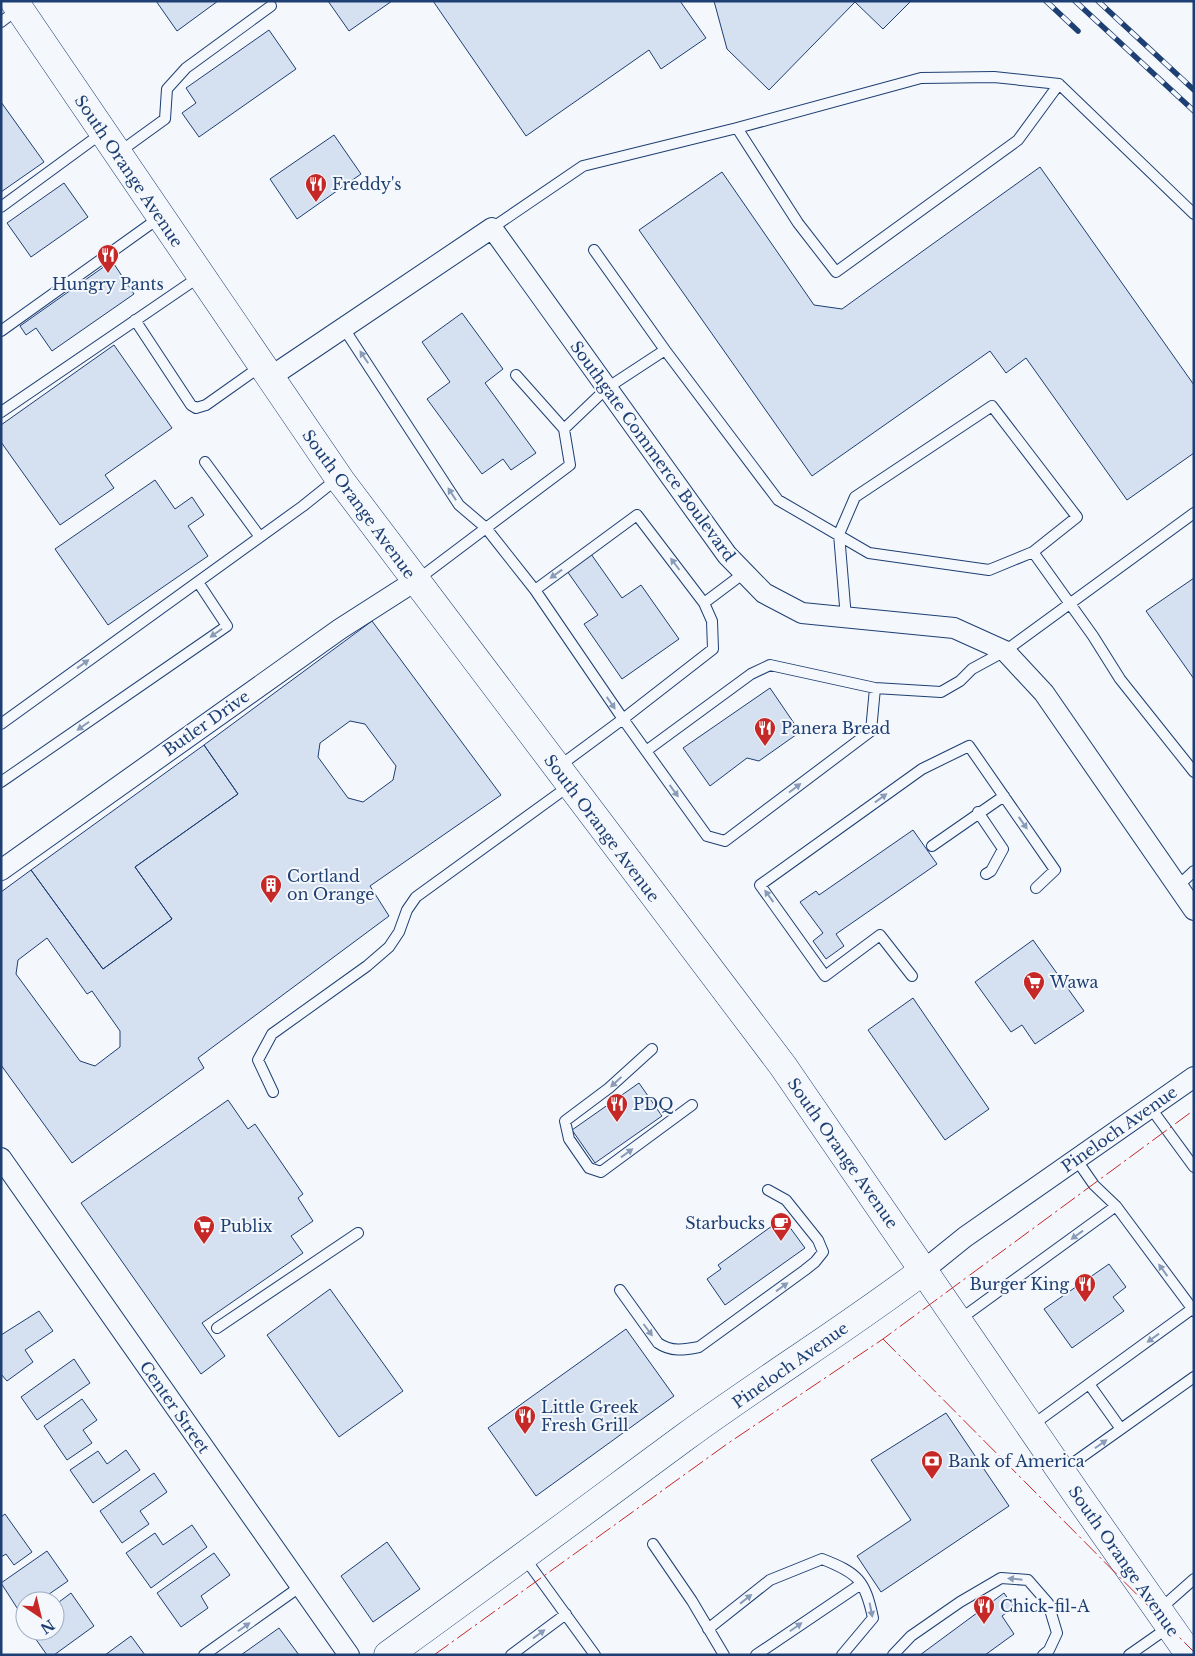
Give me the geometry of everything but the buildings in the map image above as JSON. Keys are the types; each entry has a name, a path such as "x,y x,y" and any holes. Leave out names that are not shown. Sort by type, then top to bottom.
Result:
{"main road":[{"name":"South Orange Avenue","path":"11,11 110,143 339,478 783,1066 1061,1472 1190,1655"},
{"name":"Pineloch Avenue","path":"388,1655 686,1437 882,1302 924,1270"}],"street":[{"path":"265,372 343,327 492,228"},
{"name":"Southgate Commerce Boulevard","path":"492,228 727,555 764,593 802,613 954,628 1005,651 1044,693 1194,910"},
{"name":"Butler Drive","path":"1,870 340,628 415,581"},
{"name":"Pineloch Avenue","path":"924,1270 965,1237 1194,1076"},
{"name":"Center Street","path":"1,1158 349,1655"}],"lane":[{"path":"1,207 110,143 165,119 167,89 186,68 271,6"},
{"path":"492,228 583,166 737,128 921,78 994,77 1059,84 1194,214"},
{"path":"737,128 798,223 836,272 1018,140 1059,84"},
{"path":"1,331 160,217"},
{"path":"594,250 665,350 778,500 839,534 869,553 989,570 1033,552 1077,517 992,406 855,498 839,534 846,618"},
{"path":"1,412 200,276"},
{"path":"136,320 191,405 196,408 206,405 265,372"},
{"path":"343,327 459,505 486,528 535,590 623,719 707,836 725,841 871,731 875,688"},
{"path":"564,429 607,388 665,350"},
{"path":"415,581 570,465 564,429 516,375"},
{"path":"206,462 260,537"},
{"path":"1,724 339,478"},
{"path":"646,751 750,674 770,665 875,688 941,692 960,681 972,669 1005,651 1194,514"},
{"path":"273,1092 258,1060 272,1034 367,966 389,947 399,932 407,910 416,897 563,777 623,719 713,649 712,621 704,603 637,515 535,590"},
{"path":"1033,552 1070,603 1120,679 1194,772"},
{"path":"704,603 744,573"},
{"path":"1,782 227,626 198,582"},
{"path":"912,976 880,935 825,976 760,885 922,769 969,746 1055,870 1036,888"},
{"path":"932,846 978,812 1004,796"},
{"path":"978,812 1003,849 991,871 986,874"},
{"path":"1178,886 1194,871"},
{"path":"652,1049 609,1088 565,1121 569,1138 589,1168 601,1172 692,1105"},
{"path":"1150,1107 1194,1167"},
{"path":"1030,1426 1193,1310 1116,1206 1094,1185 1076,1159"},
{"path":"620,1290 658,1343 667,1349 683,1350 699,1347 805,1270 823,1252 818,1240 786,1200 768,1190"},
{"path":"958,1320 1116,1206"},
{"path":"217,1328 358,1233"},
{"path":"1061,1472 1194,1377"},
{"path":"1089,1384 1121,1429"},
{"path":"653,1544 692,1601 724,1655"},
{"path":"524,1557 596,1655"},
{"path":"708,1629 770,1580 822,1559 847,1569 868,1591 873,1618 842,1655"},
{"path":"893,1655 911,1636 960,1602 1001,1578 1028,1580 1048,1603 1057,1633 1050,1650 1043,1655"},
{"path":"1129,1655 1164,1618 1194,1579"},
{"path":"756,1655 861,1584"},
{"path":"204,1655 301,1586"},
{"path":"511,1655 566,1614"}],"railway":[{"path":"1046,1 1078,31"},
{"path":"1075,1 1194,111"},
{"path":"1098,1 1194,90"}],"power":[{"path":"434,1655 727,1444 883,1339 1194,1110"},
{"path":"883,1339 1194,1652"}],"place":[{"name":"Freddy's","path":"316,203"},
{"name":"Hungry Pants","path":"108,274"},
{"name":"Panera Bread","path":"765,747"},
{"name":"Cortland on Orange","path":"271,904"},
{"name":"Wawa","path":"1034,1001"},
{"name":"PDQ","path":"617,1123"},
{"name":"Starbucks","path":"781,1242"},
{"name":"Publix","path":"204,1245"},
{"name":"Burger King","path":"1085,1303"},
{"name":"Little Greek Fresh Grill","path":"525,1435"},
{"name":"Bank of America","path":"932,1480"},
{"name":"Chick-fil-A","path":"984,1625"}]}
